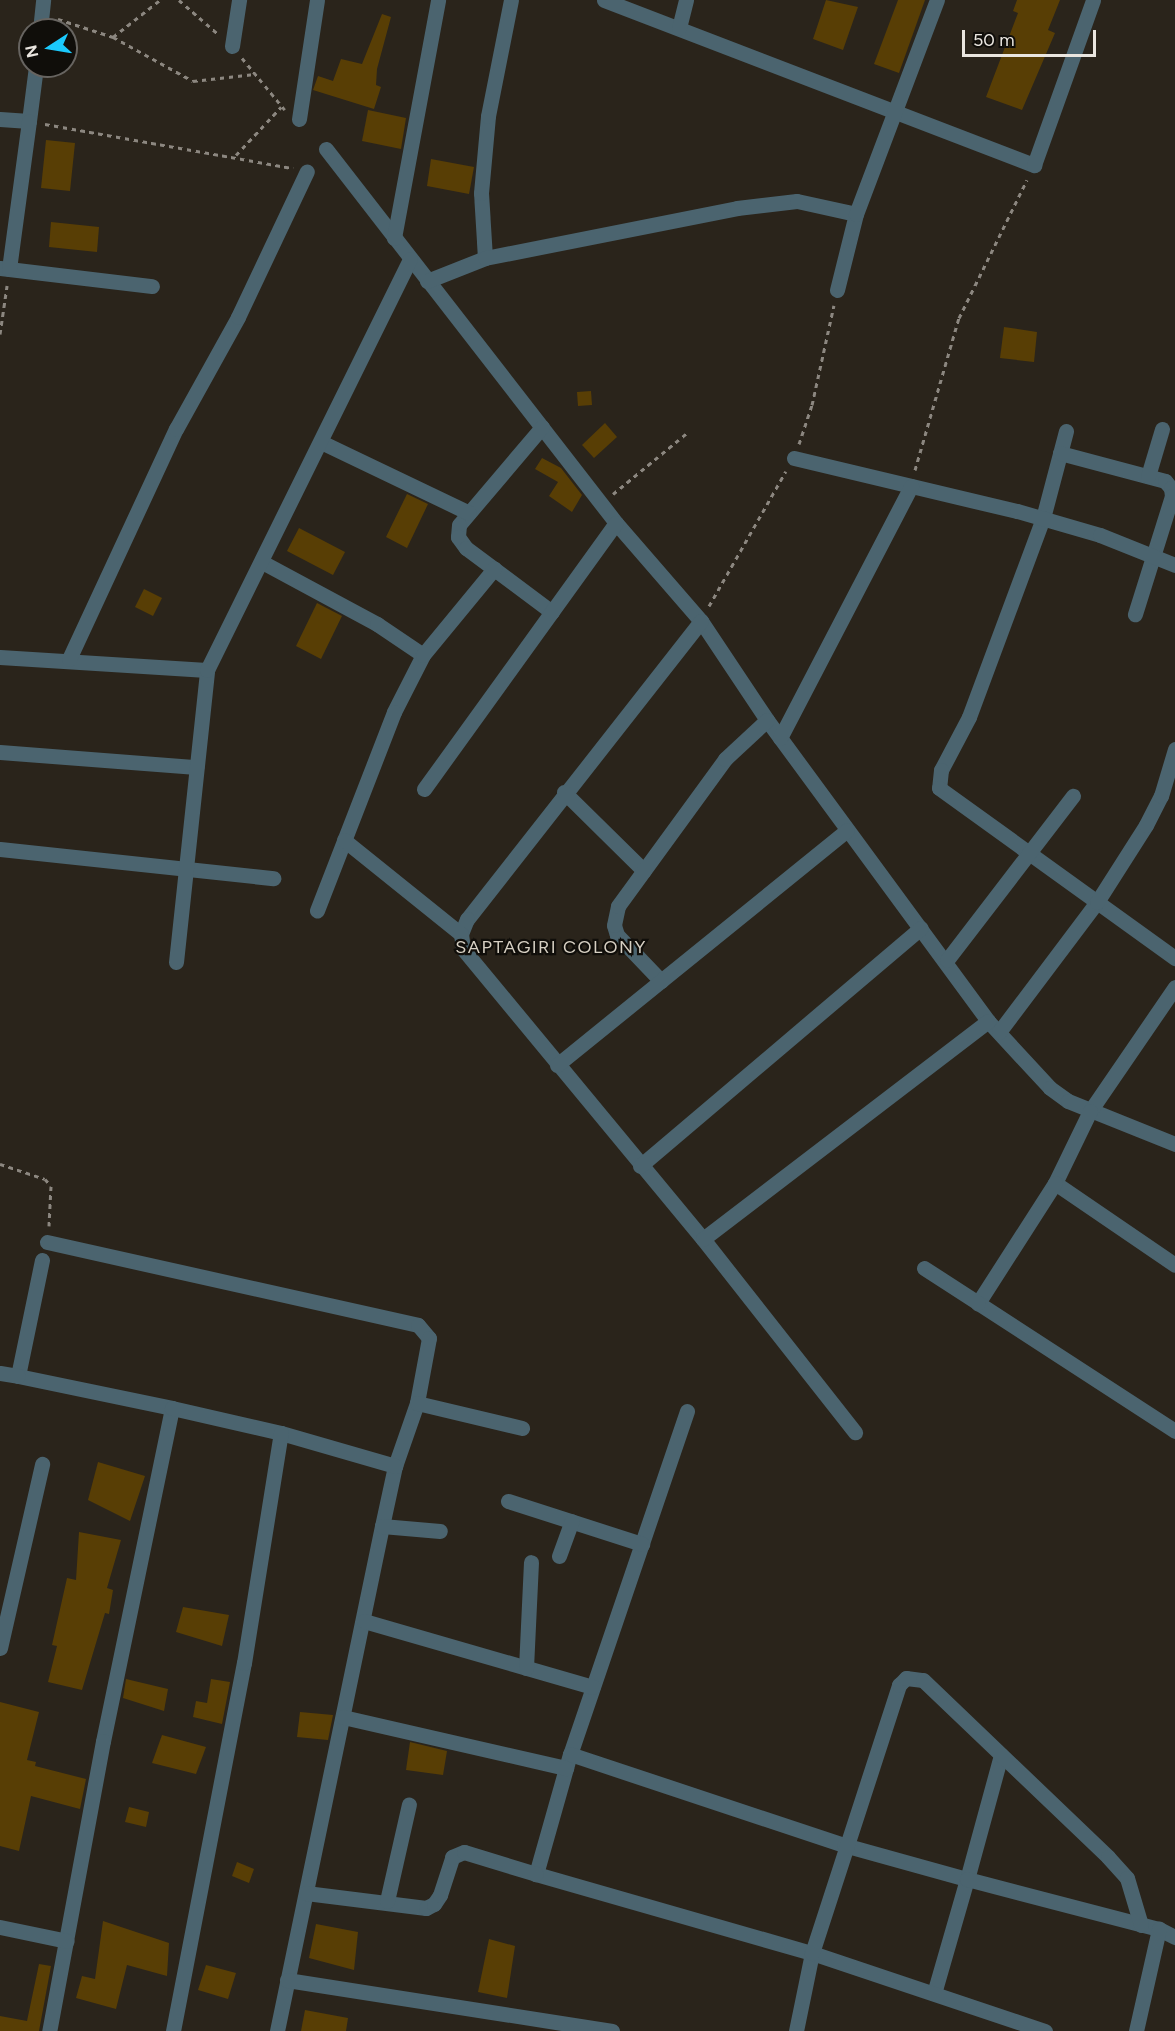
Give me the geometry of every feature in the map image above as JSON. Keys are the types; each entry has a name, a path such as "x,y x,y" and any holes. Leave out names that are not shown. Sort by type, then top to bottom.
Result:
{"street":[{"path":"232,46 240,0"},
{"path":"299,119 317,0"},
{"path":"394,238 438,0"},
{"path":"485,258 481,193 484,160 511,0"},
{"path":"604,0 1034,165 1093,0"},
{"path":"679,28 686,0"},
{"path":"837,290 856,214 937,0"},
{"path":"34,78 5,269 152,286"},
{"path":"0,118 29,121"},
{"path":"326,148 410,260 616,522 701,621 767,720 847,830 947,960 993,1026 1050,1088 1090,1111 1175,1144"},
{"path":"69,659 176,429 238,317 307,171"},
{"path":"427,281 485,258 655,223 797,201 856,214"},
{"path":"176,962 207,670 410,260"},
{"path":"542,427 459,525 458,537 466,548 552,612"},
{"path":"1148,476 1162,429"},
{"path":"1066,431 1043,518 969,717 938,780 943,792 1175,958"},
{"path":"321,442 469,513"},
{"path":"1060,453 1165,481 1172,496 1135,614"},
{"path":"794,458 1043,518 1175,565"},
{"path":"780,738 911,486"},
{"path":"424,789 616,522"},
{"path":"262,562 377,624 423,655"},
{"path":"317,911 394,712 423,655 494,569"},
{"path":"701,621 564,792 467,919 461,934 464,949 640,1166 703,1239 855,1432"},
{"path":"0,657 69,659 207,670"},
{"path":"661,981 617,935 614,925 618,906 725,759 767,720"},
{"path":"0,752 196,767"},
{"path":"703,1239 993,1026 1097,902 1156,806 1175,752"},
{"path":"564,792 644,871"},
{"path":"947,960 1073,796"},
{"path":"557,1065 847,830"},
{"path":"344,840 461,934"},
{"path":"0,849 273,878"},
{"path":"640,1166 921,928"},
{"path":"978,1304 1056,1183 1090,1111 1175,987"},
{"path":"1056,1183 1175,1265"},
{"path":"47,1242 418,1325 426,1331 429,1345 417,1403 395,1466 277,2031"},
{"path":"18,1376 42,1260"},
{"path":"924,1268 1175,1431"},
{"path":"0,1373 281,1433 395,1466"},
{"path":"417,1403 522,1428"},
{"path":"49,2031 103,1741 172,1408"},
{"path":"536,1874 568,1761 687,1411"},
{"path":"173,2031 244,1663 281,1433"},
{"path":"0,1648 42,1464"},
{"path":"508,1501 642,1544"},
{"path":"559,1556 572,1521"},
{"path":"382,1526 440,1532"},
{"path":"526,1668 531,1562"},
{"path":"364,1621 593,1687"},
{"path":"796,2031 812,1953 844,1845 899,1685 906,1678 923,1680 1127,1878 1141,1925"},
{"path":"343,1717 568,1761 844,1845 1159,1929 1175,1937"},
{"path":"934,1993 1001,1755"},
{"path":"387,1901 409,1804"},
{"path":"306,1893 387,1901 426,1908 435,1905 448,1863 456,1853 812,1953 1045,2031"},
{"path":"0,1927 67,1941"},
{"path":"1136,2031 1159,1929"},
{"path":"287,1980 612,2031"}],"path":[{"path":"113,37 159,0"},
{"path":"179,0 232,46 281,107 299,119"},
{"path":"42,7 113,37 193,81 255,74"},
{"path":"236,156 281,107"},
{"path":"29,121 236,156 307,171"},
{"path":"911,486 959,318 1034,165"},
{"path":"0,334 5,269"},
{"path":"701,621 794,458 812,405 837,290"},
{"path":"602,503 687,433"},
{"path":"0,1164 45,1179 51,1186 47,1242"}],"building":[{"path":"826,0 858,7 843,50 813,39"},
{"path":"898,0 925,0 899,73 874,64"},
{"path":"1017,0 1060,0 1048,30 1055,33 1022,110 986,97 1018,13 1013,11"},
{"path":"382,14 391,17 377,69 376,85 381,87 374,109 313,90 318,76 333,81 341,59 362,64"},
{"path":"368,110 406,118 401,149 362,141"},
{"path":"46,140 75,143 70,191 41,188"},
{"path":"431,159 474,167 469,194 427,186"},
{"path":"51,222 99,227 97,252 49,247"},
{"path":"1004,327 1037,332 1034,362 1000,358"},
{"path":"591,391 592,405 578,406 577,392"},
{"path":"605,423 617,437 594,458 582,445"},
{"path":"542,458 561,468 582,495 572,512 549,496 558,482 535,469"},
{"path":"407,494 428,504 407,548 386,537"},
{"path":"299,528 345,552 333,575 287,551"},
{"path":"144,589 162,598 153,616 135,607"},
{"path":"317,603 342,616 321,659 296,646"},
{"path":"98,1462 145,1476 130,1521 88,1500"},
{"path":"79,1532 121,1540 107,1588 113,1590 109,1614 105,1613 82,1690 48,1682 57,1646 52,1645 67,1578 76,1580"},
{"path":"183,1607 229,1615 222,1646 176,1632"},
{"path":"126,1679 168,1689 164,1711 123,1698"},
{"path":"211,1679 230,1682 222,1724 193,1717 196,1701 207,1703"},
{"path":"0,1702 39,1712 27,1760 36,1762 35,1766 86,1779 80,1809 31,1796 19,1851 0,1846"},
{"path":"300,1712 333,1715 328,1740 297,1737"},
{"path":"162,1735 206,1747 196,1774 152,1763"},
{"path":"410,1742 447,1751 443,1775 406,1770"},
{"path":"129,1807 149,1812 146,1827 125,1822"},
{"path":"237,1862 254,1869 249,1883 232,1876"},
{"path":"103,1921 169,1943 167,1976 127,1965 116,2009 76,1998 82,1976 95,1979"},
{"path":"316,1924 358,1932 354,1970 309,1958"},
{"path":"489,1939 515,1946 507,1998 478,1992"},
{"path":"39,1964 51,1966 39,2031 0,2031 0,2016 27,2021"},
{"path":"206,1965 236,1973 228,1999 198,1990"},
{"path":"305,2010 348,2018 346,2031 301,2031"}],"district":[{"name":"SAPTAGIRI COLONY","path":"551,947"}]}
